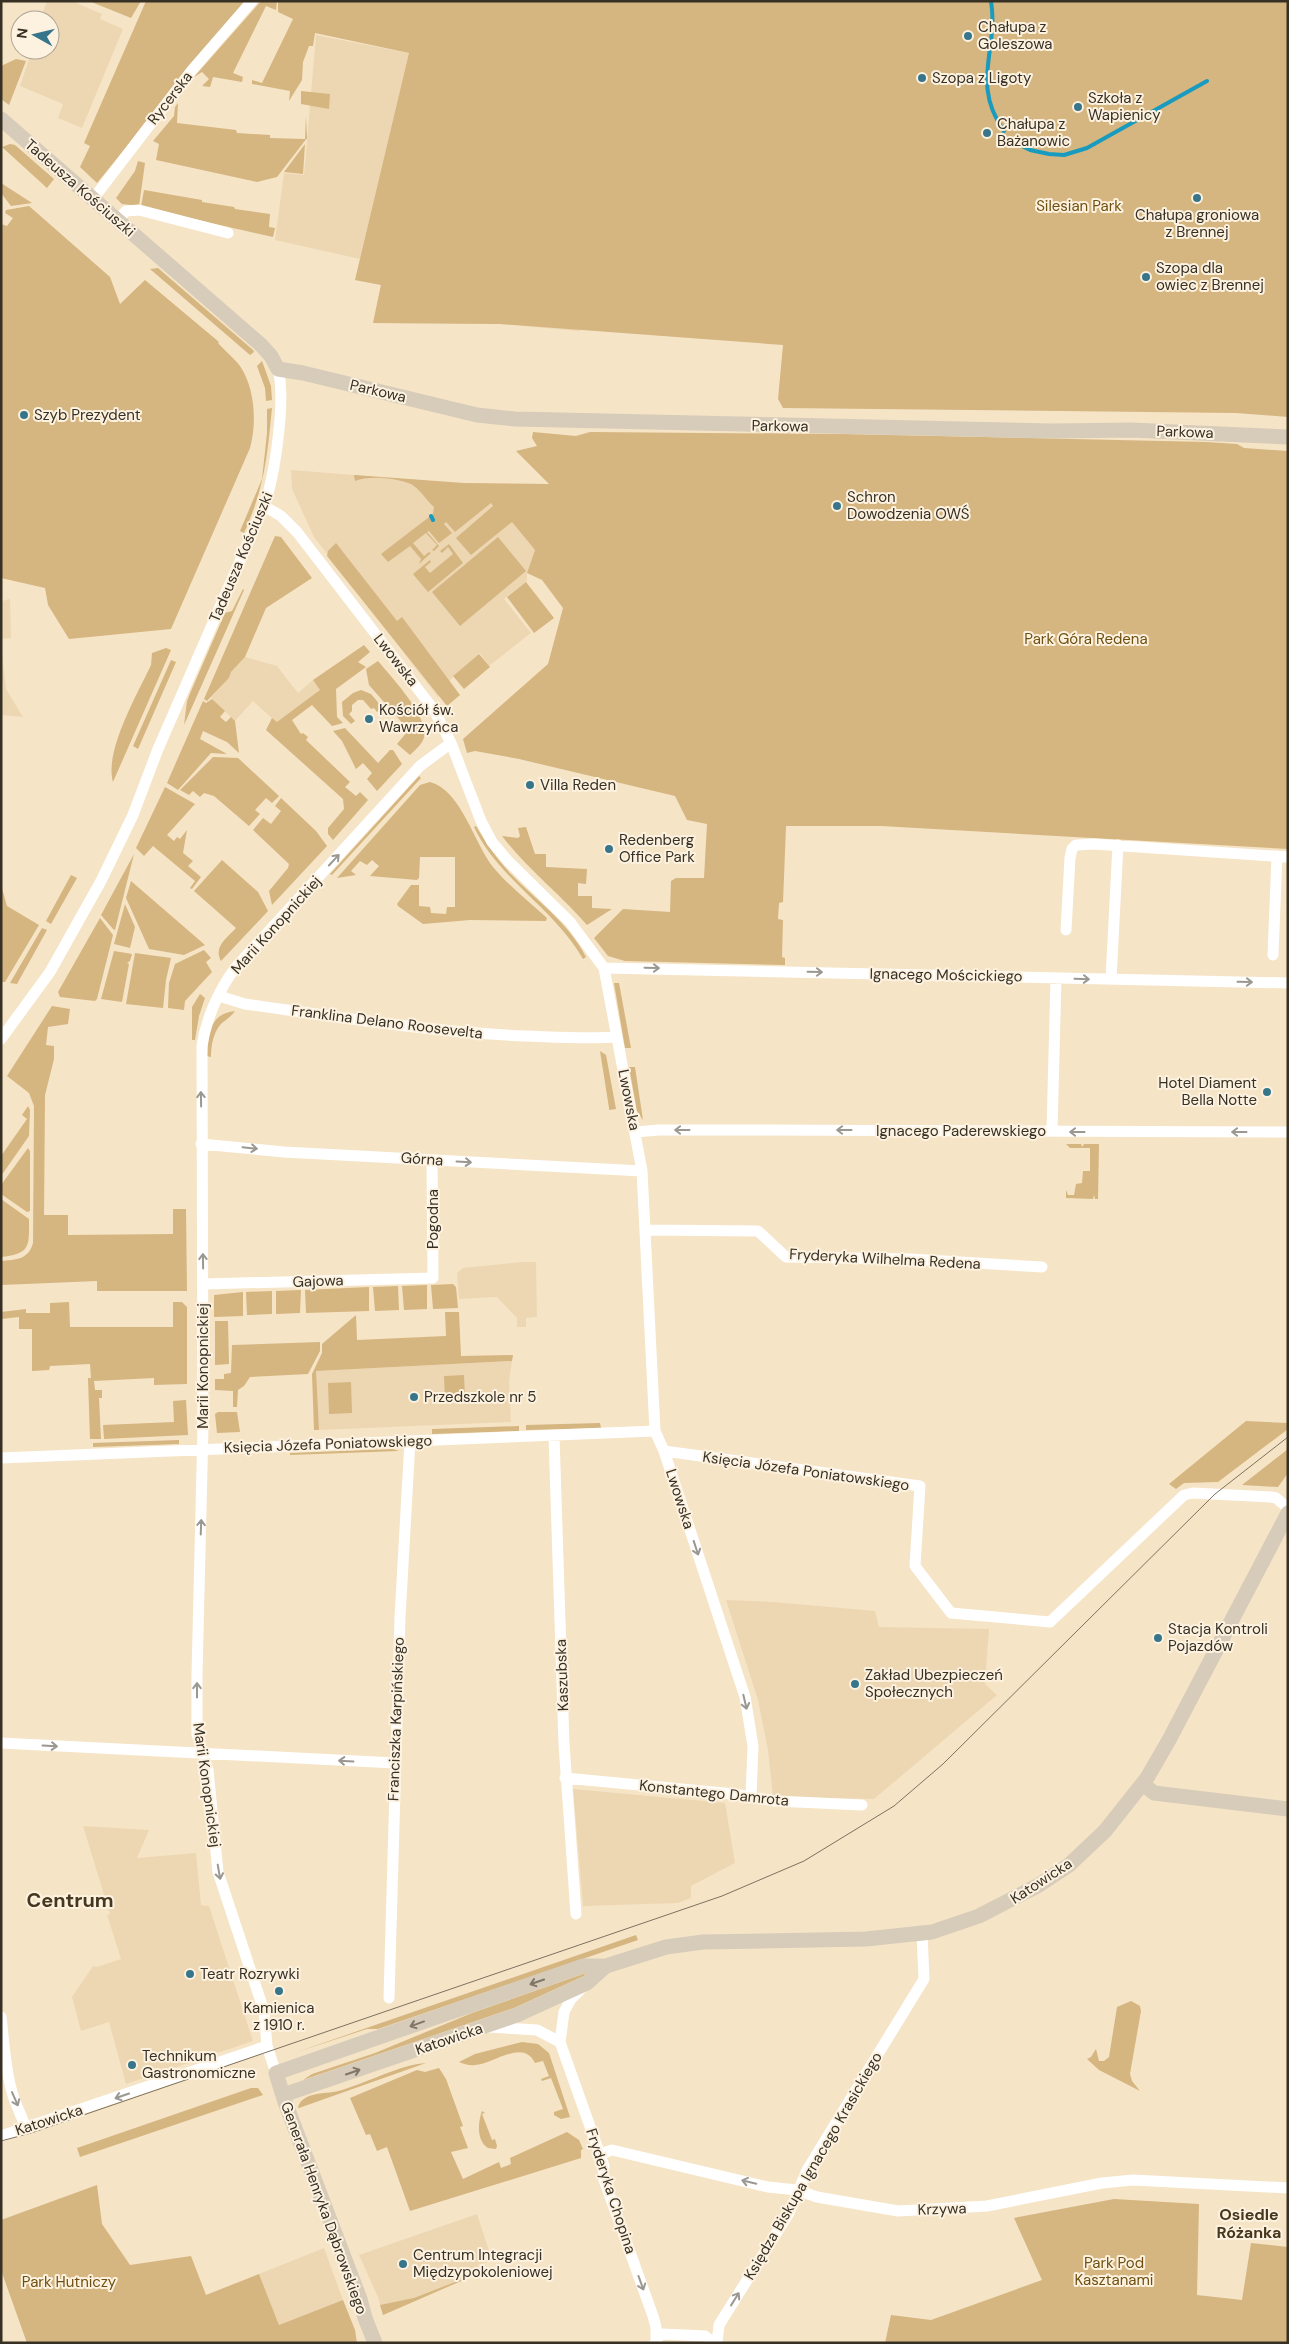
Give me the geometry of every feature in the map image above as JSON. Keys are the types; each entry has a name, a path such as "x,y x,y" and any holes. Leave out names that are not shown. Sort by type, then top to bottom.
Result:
{"street":[{"name":"Rycerska","path":"93,199 192,70 252,1"},
{"name":"Tadeusza Kościuszki","path":"1,118 261,344 269,353 278,369 280,392 271,486 158,749 129,824 101,881 50,972 1,1039"},
{"path":"118,220 126,211 135,210 228,233"},
{"name":"Parkowa","path":"278,369 303,373 477,415 515,419 1052,431 1131,430 1288,438"},
{"name":"Lwowska","path":"264,506 284,519 306,544 432,707 451,743 481,821 492,842 508,861 570,922 604,968 642,1171 647,1230 655,1431 664,1452 744,1697 754,1752 750,1797"},
{"name":"Marii Konopnickiej","path":"276,2073 267,2046 264,2011 218,1872 204,1755 197,1734 196,1675 203,1450 202,1046 206,1026 219,996 236,967 414,772 426,760 451,743"},
{"path":"1066,930 1072,849 1076,845 1094,844 1282,857 1273,955"},
{"path":"1112,979 1118,846"},
{"name":"Ignacego Mościckiego","path":"604,968 1288,983"},
{"path":"1052,1131 1056,978"},
{"name":"Franklina Delano Roosevelta","path":"219,996 245,1004 422,1029 594,1038 617,1037"},
{"name":"Ignacego Paderewskiego","path":"635,1132 693,1130 1288,1132"},
{"name":"Górna","path":"201,1144 284,1152 642,1171"},
{"name":"Pogodna","path":"432,1160 433,1278"},
{"name":"Fryderyka Wilhelma Redena","path":"647,1230 758,1232 786,1257 910,1259 1042,1267"},
{"name":"Gajowa","path":"203,1284 433,1278"},
{"name":"Księcia Józefa Poniatowskiego","path":"1,1458 655,1431"},
{"name":"Kaszubska","path":"554,1436 565,1778 576,1914"},
{"name":"Franciszka Karpińskiego","path":"389,1998 400,1617 410,1441"},
{"name":"Księcia Józefa Poniatowskiego","path":"664,1452 920,1486 915,1566 951,1613 1050,1622 1184,1495 1193,1493 1271,1497 1276,1498 1288,1508"},
{"name":"Katowicka","path":"276,2073 583,1966 606,1966 666,1947 693,1942 866,1939 922,1933 950,1927 993,1910 1057,1874 1105,1832 1143,1784 1169,1740 1288,1513"},
{"path":"1,1743 204,1755 395,1763"},
{"name":"Konstantego Damrota","path":"565,1778 775,1801 862,1806"},
{"path":"1143,1784 1154,1794 1288,1809"},
{"name":"Księdza Biskupa Ignacego Krasickiego","path":"715,2343 719,2325 788,2213 807,2170 924,1979 922,1933"},
{"name":"Katowicka","path":"282,2095 538,2006 587,1983 606,1966"},
{"path":"484,2026 537,2030 560,2042 564,2012 576,1993 587,1983"},
{"path":"1,2017 5,2060 12,2094 26,2129"},
{"name":"Fryderyka Chopina","path":"560,2042 604,2166 603,2177 653,2316 656,2327 656,2341"},
{"name":"Katowicka","path":"1,2136 267,2046"},
{"name":"Generała Henryka Dąbrowskiego","path":"276,2073 282,2095 360,2299 374,2343"},
{"name":"Krzywa","path":"600,2154 612,2150 768,2187 797,2190 817,2197 898,2211 987,2206 1102,2183 1133,2180 1288,2188"},
{"path":"656,2341 662,2334 705,2336 715,2343"}],"shaded area":[{"path":"47,1 72,1 102,14 100,19 123,29 82,128 58,118 63,104 20,86 29,60 60,60 60,10 44,10"},
{"path":"316,35 408,53 580,331 500,324 373,323 381,285 355,280 360,259 275,240 284,173 304,175"},
{"path":"291,470 418,480 494,499 535,550 527,573 527,581 504,599 531,633 489,666 480,653 455,674 438,697 314,537 292,489"},
{"path":"10,599 11,638 1,639 1,601"},
{"path":"1,646 6,689 23,717 1,715"},
{"path":"245,657 277,666 298,693 313,680 321,690 277,723 253,701 235,721 211,698"},
{"path":"536,1262 537,1317 526,1318 526,1327 517,1327 517,1318 497,1297 459,1299 457,1273 463,1268"},
{"name":"Przedszkole nr 5","path":"512,1361 509,1381 511,1422 319,1430 315,1371"},
{"path":"726,1600 875,1611 879,1627 989,1629 985,1684 997,1695 874,1799 773,1797 768,1750 758,1700"},
{"path":"573,1789 725,1803 735,1863 691,1886 691,1898 678,1903 583,1906"},
{"path":"83,1826 149,1830 137,1858 196,1853 201,1905 209,1906 253,2041 126,2084 109,2022 81,2031 72,1997 93,1966 97,1967 121,1959 107,1915 110,1914"},
{"name":"Centrum Integracji Międzypokoleniowej","path":"477,2214 492,2260 478,2265 480,2271 468,2276 468,2278 383,2315 378,2297 359,2255"},
{"path":"324,2248 343,2300 279,2325 259,2274"}],"green space":[{"path":"89,1 141,1 131,18"},
{"path":"146,1 246,1 97,183 80,167 90,146 84,143"},
{"path":"261,1 277,1 276,10 266,6 233,73 243,77 242,82 213,77 210,87 202,86 209,79 202,72 194,77"},
{"name":"Silesian Park","path":"278,1 1288,1 1288,417 1236,413 783,408 778,399 783,345 500,324 373,323 381,285 355,280 409,53 315,33 313,46 309,46 303,62 302,80 289,101 290,91 252,84 252,80 262,83 293,19 278,12"},
{"path":"14,60 26,61 9,105 1,99 1,66"},
{"path":"301,91 330,94 329,109 301,104"},
{"path":"178,103 177,123 236,130 237,133 270,135 270,138 305,139 306,116 307,138 277,177 257,182 156,160 159,144 153,141 174,116 175,107"},
{"path":"10,144 15,145 54,179 47,188 2,147"},
{"path":"305,144 303,174 284,172"},
{"path":"138,161 145,163 139,206 122,204 116,198 135,171"},
{"path":"1,183 32,203 11,206 1,193"},
{"path":"144,190 202,200 202,202 234,207 235,209 270,214 269,227 275,228 273,237 141,207"},
{"path":"29,206 110,277 120,304 145,280 219,342 240,366 249,385 254,417 250,448 171,629 69,639 48,605 45,588 1,578 1,224 7,226 13,218 5,213 6,210"},
{"path":"158,268 254,352 250,355 150,269"},
{"path":"262,361 271,386 272,400 266,401 265,388 257,366"},
{"path":"272,408 264,472 261,486 244,533 240,531 262,479 267,433 267,409"},
{"name":"Park Góra Redena","path":"533,432 576,436 590,432 842,434 1207,442 1237,444 1244,448 1288,451 1288,849 881,826 786,826 783,902 779,903 778,919 783,920 782,957 785,958 785,965 625,961 608,956 594,938 623,909 670,912 671,881 676,878 704,878 707,824 687,820 675,796 519,759 475,751 467,753 463,739 548,664 563,608 542,580 527,573 535,550 512,522 471,555 456,538 493,506 491,503 455,532 446,522 444,524 452,533 439,543 429,531 427,532 439,546 434,551 432,550 437,545 426,533 413,543 424,556 429,552 431,553 419,564 421,559 410,546 388,562 381,554 433,514 434,507 411,484 383,478 368,478 355,481 354,475 464,483 549,484 516,451 537,446 532,438"},
{"path":"275,536 281,537 312,578 266,608 245,657 231,672 229,678 207,701 204,699"},
{"path":"498,537 526,571 460,626 432,592"},
{"path":"336,543 397,621 402,617 460,695 447,706 327,556 328,551"},
{"path":"449,544 463,563 428,592 413,574 430,560 431,562 425,567 430,573 453,554 448,547 442,553 440,551"},
{"path":"526,582 554,618 534,633 507,597"},
{"path":"243,589 184,725 187,701 191,691 225,613 232,611"},
{"path":"364,645 370,652 358,662 366,667 336,689 337,717 343,723 332,726 312,705 292,720 301,734 303,733 308,737 306,740 350,782 345,787 356,796 360,792 368,800 333,840 328,834 328,828 344,809 343,799 266,730 272,718 277,722 320,690 313,680"},
{"path":"166,648 171,650 113,782 113,755 124,722 151,665 152,653"},
{"path":"479,654 490,667 464,689 453,676"},
{"path":"171,660 176,662 138,749 133,746"},
{"path":"378,661 409,699 422,721 423,740 410,755 397,744 407,732 405,726 369,685 366,669"},
{"path":"361,690 371,694 382,707 377,712 374,708 371,709 363,700 358,700 352,705 352,711 349,714 355,721 351,724 343,716 342,702 353,693"},
{"path":"212,699 225,711 220,717 226,722 231,717 235,721 239,753 227,742 203,731 200,739 227,754 211,753 178,790 167,783 203,701 206,703"},
{"path":"345,728 378,763 390,750 393,750 402,764 377,791 367,779 372,773 363,763 356,769 342,741 333,731"},
{"path":"213,757 238,758 279,796 272,803 266,798 255,810 260,814 249,826 214,796 204,793 200,797 193,791 189,795 180,790"},
{"path":"419,776 421,778 332,875 330,874"},
{"path":"430,782 441,787 450,795 459,806 493,867 547,918 546,921 470,920 423,924 398,906 397,904 411,885 419,885 419,906 430,907 431,913 446,914 447,907 455,907 455,857 420,857 419,878 417,880 370,876 379,866 372,860 367,865 360,861 351,871 356,875 337,878 420,785"},
{"path":"165,787 195,804 167,835 174,841 177,837 180,839 187,830 183,853 193,861 188,866 201,877 192,889 190,888 195,881 153,846 144,856 136,848"},
{"path":"281,798 316,831 327,846 272,905 269,891 288,868 289,864 253,830 263,818 271,824 281,811 275,806"},
{"path":"476,826 501,863 552,912 579,944 586,957 583,959 557,924 498,863 485,846 474,827"},
{"path":"526,827 535,854 546,854 546,867 587,869 586,884 578,883 578,896 592,896 592,908 612,909 587,925 502,836 518,838 520,836 518,828"},
{"path":"134,854 115,930 101,915"},
{"path":"222,860 258,892 268,911 221,961 219,956 220,947 236,928 194,891"},
{"path":"71,875 77,878 51,924 46,921"},
{"path":"131,881 205,945 184,955 149,949 126,898"},
{"path":"1,885 7,906 39,925 5,982 1,982"},
{"path":"125,904 135,927 130,948 114,944"},
{"path":"100,918 113,935 97,999 95,1001 60,997 58,992"},
{"path":"42,928 47,930 17,984 10,983"},
{"path":"204,950 211,958 206,962 212,972 185,1001 184,1010 168,1008 169,983 175,964"},
{"path":"114,951 132,954 130,961 127,963 129,964 122,1002 101,999"},
{"path":"135,953 171,958 163,1008 126,1004"},
{"path":"614,983 619,983 631,1048 625,1048"},
{"path":"200,994 205,998 199,1016 195,1040 192,1040 192,1007"},
{"path":"52,1006 70,1009 68,1024 48,1027 46,1045 54,1046 54,1059 45,1095 44,1215 68,1215 68,1235 173,1234 173,1209 186,1209 187,1291 97,1291 97,1281 1,1285 1,1261 21,1258 28,1252 33,1243 34,1106 29,1093 7,1076"},
{"path":"235,1011 220,1025 213,1040 211,1057 207,1056 210,1033 215,1021 226,1013"},
{"path":"600,1051 606,1055 616,1109 609,1110"},
{"path":"629,1067 635,1067 643,1120 637,1111"},
{"path":"28,1106 30,1110 29,1136 1,1176 1,1156 27,1119 22,1115"},
{"path":"1066,1144 1081,1144 1082,1147 1084,1144 1099,1144 1098,1199 1095,1199 1094,1195 1093,1199 1066,1198 1066,1190 1068,1195 1074,1195 1076,1184 1082,1183 1083,1171 1090,1171 1090,1148 1070,1148"},
{"path":"28,1148 30,1151 30,1211 27,1212 1,1194 1,1185"},
{"path":"1,1199 29,1219 29,1228 28,1242 23,1251 11,1256 1,1257"},
{"path":"453,1284 456,1287 458,1308 433,1309 431,1285"},
{"path":"427,1285 427,1309 404,1310 402,1286"},
{"path":"398,1286 399,1310 375,1311 373,1287"},
{"path":"369,1287 369,1311 306,1313 305,1290"},
{"path":"301,1290 300,1313 276,1314 276,1291"},
{"path":"272,1291 272,1314 247,1315 246,1292"},
{"path":"243,1292 243,1316 214,1317 214,1295"},
{"path":"69,1302 70,1327 173,1327 173,1302 182,1302 187,1307 187,1384 154,1385 154,1378 94,1381 95,1390 102,1390 102,1398 99,1398 101,1439 90,1439 88,1378 91,1378 90,1364 50,1366 49,1370 32,1371 32,1329 19,1329 19,1317 1,1319 1,1312 26,1309 26,1313 50,1313 50,1303"},
{"path":"445,1312 459,1312 461,1356 513,1355 512,1361 316,1371 319,1430 314,1430 312,1374 322,1353 322,1344 356,1315 357,1340 446,1336"},
{"path":"215,1321 228,1321 229,1364 215,1365"},
{"path":"320,1342 320,1351 308,1374 250,1377 244,1386 238,1390 237,1407 233,1407 233,1391 215,1390 215,1379 224,1379 224,1374 231,1373 232,1345"},
{"path":"464,1375 465,1399 445,1400 444,1376"},
{"path":"351,1382 352,1413 329,1414 328,1383"},
{"path":"186,1400 188,1435 104,1439 103,1425 174,1422 173,1401"},
{"path":"218,1412 237,1412 240,1432 217,1433 215,1414"},
{"path":"1246,1421 1288,1423 1288,1429 1218,1482 1184,1483 1176,1489 1169,1484"},
{"path":"600,1423 601,1428 526,1430 526,1425"},
{"path":"519,1426 519,1431 432,1434 432,1429"},
{"path":"179,1440 179,1444 93,1447 93,1443"},
{"path":"393,1449 399,1451 290,1455 290,1453"},
{"path":"1288,1449 1288,1473 1278,1487 1242,1485"},
{"path":"636,1935 638,1940 378,2029 367,2029 294,2053"},
{"path":"586,1973 584,1976 514,2008 303,2080 312,2074 375,2053 472,2013"},
{"path":"1131,2001 1140,2006 1141,2011 1130,2074 1132,2081 1140,2091 1099,2070 1087,2059 1091,2057 1096,2049 1099,2061 1104,2061 1109,2057 1117,2007"},
{"path":"522,2042 538,2044 549,2053 570,2117 561,2119 554,2115 554,2112 563,2109 551,2078 542,2081 541,2079 549,2076 543,2061 535,2063 530,2056 516,2052 483,2064 469,2065 459,2062 475,2054"},
{"path":"426,2063 298,2107 305,2098 311,2095 342,2090 395,2070"},
{"path":"439,2068 446,2079 463,2126 460,2127 468,2148 451,2152 463,2179 499,2162 501,2168 511,2164 510,2158 567,2132 579,2140 583,2149 581,2150 581,2158 410,2211 387,2147 377,2151 370,2134 366,2135 350,2098 417,2070 425,2072"},
{"path":"251,2088 258,2088 263,2095 80,2157 77,2148"},
{"path":"482,2111 485,2113 482,2114 492,2140 495,2139 496,2149 488,2148 481,2140 479,2125"},
{"name":"Park Hutniczy","path":"97,2185 102,2224 130,2265 191,2256 206,2295 259,2274 279,2325 343,2300 355,2330 357,2343 27,2343 1,2270 1,2220"},
{"name":"Park Pod Kasztanami","path":"1114,2199 1199,2204 1197,2295 1242,2300 1251,2243 1288,2247 1288,2343 885,2343 891,2315 931,2320 1042,2280 1014,2218"},
{"path":"468,2277 383,2315 380,2305 414,2298"}],"waterway":[{"path":"991,1 992,35 987,82 994,114 1004,131"},
{"path":"1018,144 1030,150 1064,155 1087,148 1207,81"},
{"path":"431,516 433,520"}],"tram line":[{"path":"1,2141 31,2133 722,1896 804,1861 894,1806 943,1764 1215,1494 1288,1437"}],"place":[{"name":"Chałupa z Goleszowa","path":"968,36"},
{"name":"Szopa z Ligoty","path":"922,78"},
{"name":"Szkoła z Wapienicy","path":"1078,107"},
{"name":"Chałupa z Bażanowic","path":"987,133"},
{"name":"Chałupa groniowa z Brennej","path":"1197,198"},
{"name":"Szopa dla owiec z Brennej","path":"1146,277"},
{"name":"Szyb Prezydent","path":"24,415"},
{"name":"Schron Dowodzenia OWŚ","path":"837,506"},
{"name":"Kościół św. Wawrzyńca","path":"369,719"},
{"name":"Villa Reden","path":"530,785"},
{"name":"Redenberg Office Park","path":"609,849"},
{"name":"Hotel Diament Bella Notte","path":"1267,1092"},
{"name":"Przedszkole nr 5","path":"414,1397"},
{"name":"Stacja Kontroli Pojazdów","path":"1158,1638"},
{"name":"Zakład Ubezpieczeń Społecznych","path":"855,1684"},
{"name":"Teatr Rozrywki","path":"190,1974"},
{"name":"Kamienica z 1910 r.","path":"279,1991"},
{"name":"Technikum Gastronomiczne","path":"132,2065"},
{"name":"Centrum Integracji Międzypokoleniowej","path":"403,2264"}],"district":[{"name":"Centrum","path":"70,1900"},
{"name":"Osiedle Różanka","path":"1249,2223"}]}
